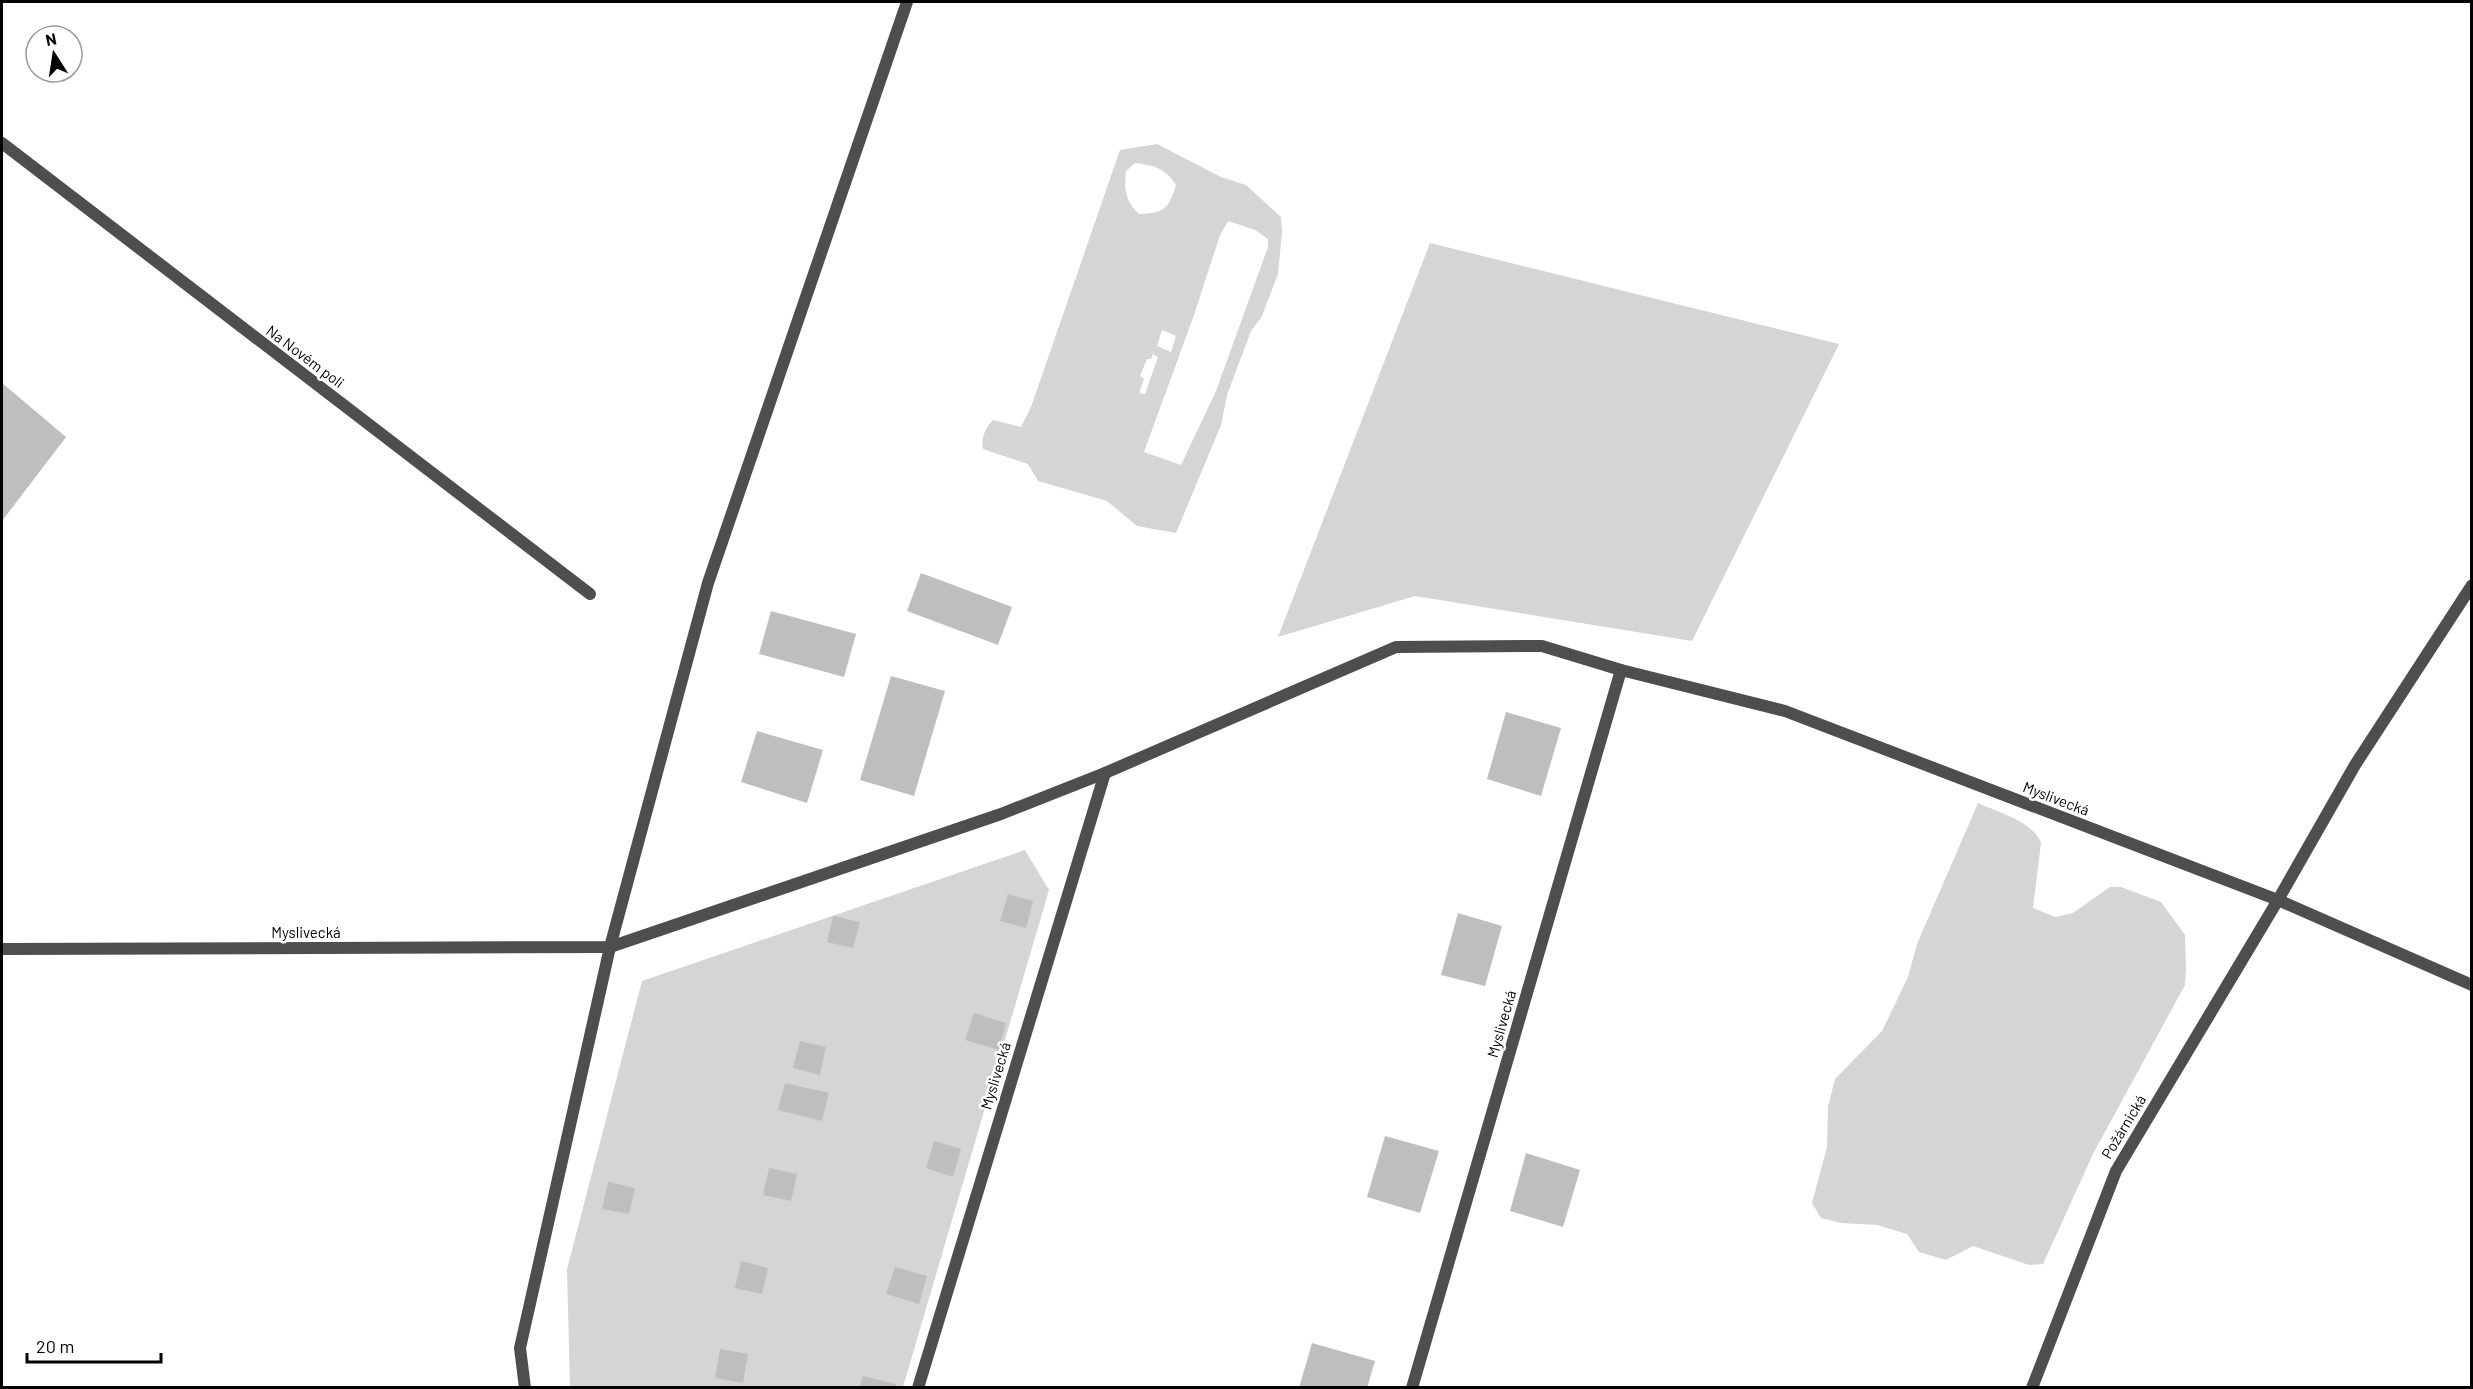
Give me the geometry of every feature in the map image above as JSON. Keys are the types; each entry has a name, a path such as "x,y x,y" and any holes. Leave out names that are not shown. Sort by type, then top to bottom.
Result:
{"street":[{"path":"525,1388 520,1348 610,947 708,583 907,2"},
{"name":"Na Novém poli","path":"2,143 590,594"},
{"name":"Požárnická","path":"2032,1388 2116,1171 2278,900 2355,765 2472,585"},
{"name":"Myslivecká","path":"2,949 610,947 1001,814 1105,773 1396,647 1542,646 1621,670 1785,711 2278,900 2472,985"},
{"name":"Myslivecká","path":"1412,1388 1621,670"},
{"name":"Myslivecká","path":"918,1388 1105,773"}],"shaded area":[{"path":"1157,144 1221,177 1246,185 1281,217 1282,233 1278,274 1262,316 1251,331 1227,395 1221,425 1176,533 1137,526 1107,501 1038,481 1028,464 983,449 984,433 993,420 1021,427 1031,407 1120,150","holes":["1135,163 1164,171 1176,185 1171,200 1160,211 1139,214 1127,194 1126,171","1228,221 1255,230 1268,239 1268,247 1216,391 1181,465 1144,452 1194,315 1220,235","1162,330 1176,336 1171,352 1157,346","1153,354 1158,357 1145,394 1139,393 1144,379 1140,376 1147,359 1151,359"]},
{"path":"1430,243 1839,344 1692,641 1415,596 1278,637"},
{"path":"1978,803 2023,823 2037,835 2041,843 2033,908 2055,917 2073,913 2110,887 2121,887 2161,902 2185,935 2185,985 2093,1154 2043,1264 2029,1265 1973,1246 1946,1260 1919,1252 1907,1234 1877,1225 1841,1223 1821,1218 1812,1203 1827,1147 1828,1107 1835,1079 1882,1031 1908,977 1917,944"},
{"path":"1025,850 1049,890 903,1387 570,1387 567,1269 642,981"}],"building":[{"path":"2,383 66,437 2,521"},
{"path":"921,573 1012,607 998,645 907,611"},
{"path":"771,611 856,634 844,677 759,654"},
{"path":"891,676 945,691 914,796 860,780"},
{"path":"1506,712 1561,728 1541,796 1487,779"},
{"path":"757,731 823,750 807,803 741,782"},
{"path":"1008,894 1033,901 1026,928 1000,921"},
{"path":"1458,913 1502,926 1485,986 1441,975"},
{"path":"833,916 860,922 853,948 827,942"},
{"path":"974,1013 1006,1023 999,1050 965,1040"},
{"path":"800,1041 826,1047 820,1075 793,1068"},
{"path":"785,1083 829,1093 822,1121 778,1110"},
{"path":"1385,1136 1439,1151 1420,1213 1367,1197"},
{"path":"934,1141 961,1149 953,1177 926,1168"},
{"path":"1526,1153 1580,1170 1563,1227 1510,1211"},
{"path":"769,1168 797,1174 791,1201 763,1195"},
{"path":"608,1182 635,1188 629,1214 602,1209"},
{"path":"741,1261 768,1268 762,1294 735,1288"},
{"path":"895,1267 927,1276 919,1304 886,1294"},
{"path":"1312,1343 1375,1361 1367,1388 1299,1388"},
{"path":"720,1349 748,1354 743,1383 715,1378"},
{"path":"863,1376 896,1384 895,1388 859,1388"}]}
